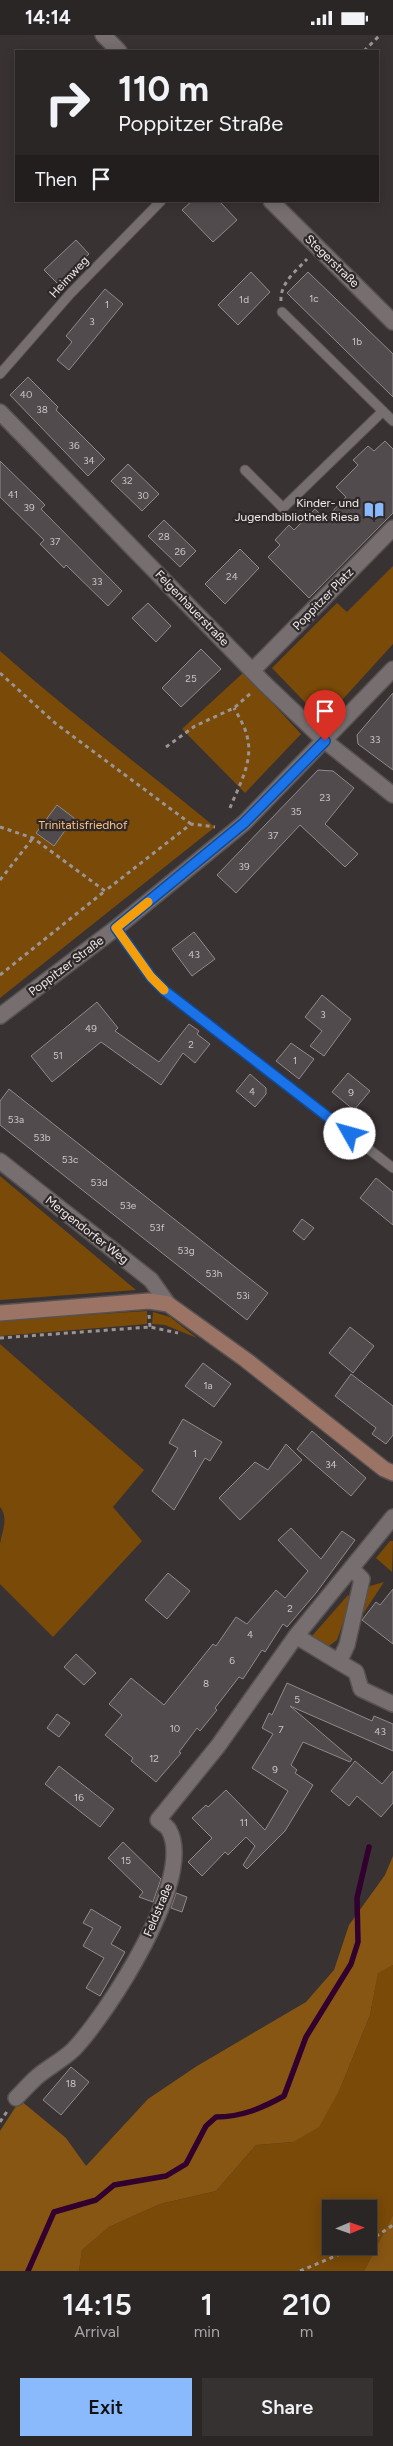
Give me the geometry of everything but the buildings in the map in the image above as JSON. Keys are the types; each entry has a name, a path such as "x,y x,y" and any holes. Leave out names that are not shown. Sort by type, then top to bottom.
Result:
{"main road":[{"path":"0,1313 149,1301 168,1304 246,1360 384,1469 393,1473"}],"street":[{"path":"103,35 118,50"},
{"name":"Stegerstraße","path":"271,202 393,322"},
{"name":"Felgenhauerstraße","path":"0,412 264,683 325,741 393,795"},
{"name":"Poppitzer Platz","path":"252,671 393,527"},
{"name":"Poppitzer Straße","path":"0,1016 116,928 244,823 393,669"},
{"name":"Mergendorfer Weg","path":"0,1161 151,1280 168,1304"},
{"name":"Feldstraße","path":"16,2098 36,2078 72,2051 102,2014 154,1925 171,1877 174,1849 169,1829 158,1820 218,1746 296,1636 393,1517"},
{"path":"339,1662 347,1645 362,1579 352,1569"},
{"path":"296,1636 356,1672 361,1689 393,1703"}],"lane":[{"name":"Heimweg","path":"0,374 70,293 161,202"},
{"path":"282,312 393,421"},
{"path":"245,470 283,508 383,411"},
{"path":"116,928 151,977 165,991 393,1168"}],"path":[{"path":"365,50 380,35"},
{"path":"282,312 281,295 286,281 318,248"},
{"path":"0,673 55,723 191,824 215,827 244,823"},
{"path":"166,747 195,726 234,708 243,698 264,683"},
{"path":"230,808 250,753 247,735 234,708"},
{"path":"0,975 191,824"},
{"path":"0,827 33,839 105,891"},
{"path":"0,879 33,839"},
{"path":"0,1338 150,1327"},
{"path":"378,2235 393,2225"},
{"path":"300,2271 337,2255"}],"green space":[{"path":"393,566 393,644 323,721 272,668 337,603 347,612"},
{"name":"Trinitatisfriedhof","path":"0,651 79,718 215,827 0,998"},
{"path":"244,672 301,734 245,793 182,729"},
{"path":"0,1176 136,1290 0,1300"},
{"path":"147,1311 147,1324 0,1336 0,1320"},
{"path":"153,1312 170,1317 197,1338 165,1325 152,1324"},
{"path":"0,1344 144,1470 113,1507 142,1541 53,1637 0,1584 0,1544 4,1516 0,1507"},
{"path":"390,1541 393,1541 392,1572 376,1558"},
{"path":"384,1582 357,1623 361,1602 370,1586"},
{"path":"348,1595 351,1600 337,1640 329,1646 321,1645 312,1639 312,1636"},
{"path":"393,1965 393,2215 378,2244 378,2200 322,2200 322,2255 372,2255 364,2271 79,2271 82,2250 109,2227 160,2204 216,2191 256,2145 293,2142 340,2089 370,2015 378,1972"}],"shaded area":[{"path":"393,1856 393,1965 378,1973 370,2015 340,2089 319,2127 293,2142 256,2145 216,2191 160,2204 109,2227 82,2250 79,2271 0,2271 0,2131 20,2100 66,2138 86,2166 148,2099 197,2066 306,2002 334,1970 349,1925 385,1875"},
{"path":"393,2215 393,2271 364,2271 372,2255 378,2255 378,2244"}],"waterway":[{"path":"28,2271 54,2212 96,2200 114,2185 166,2176 186,2164 206,2126 216,2117 252,2111 284,2096 306,2037 351,1964 358,1942 357,1898 369,1847"}],"slow traffic":[{"path":"148,902 116,928 151,977 164,990"}],"place":[{"name":"Kinder- und Jugendbibliothek Riesa","path":"374,510"}],"route":[{"path":"325,741 244,823 116,928 151,977 165,991 350,1134"}]}
